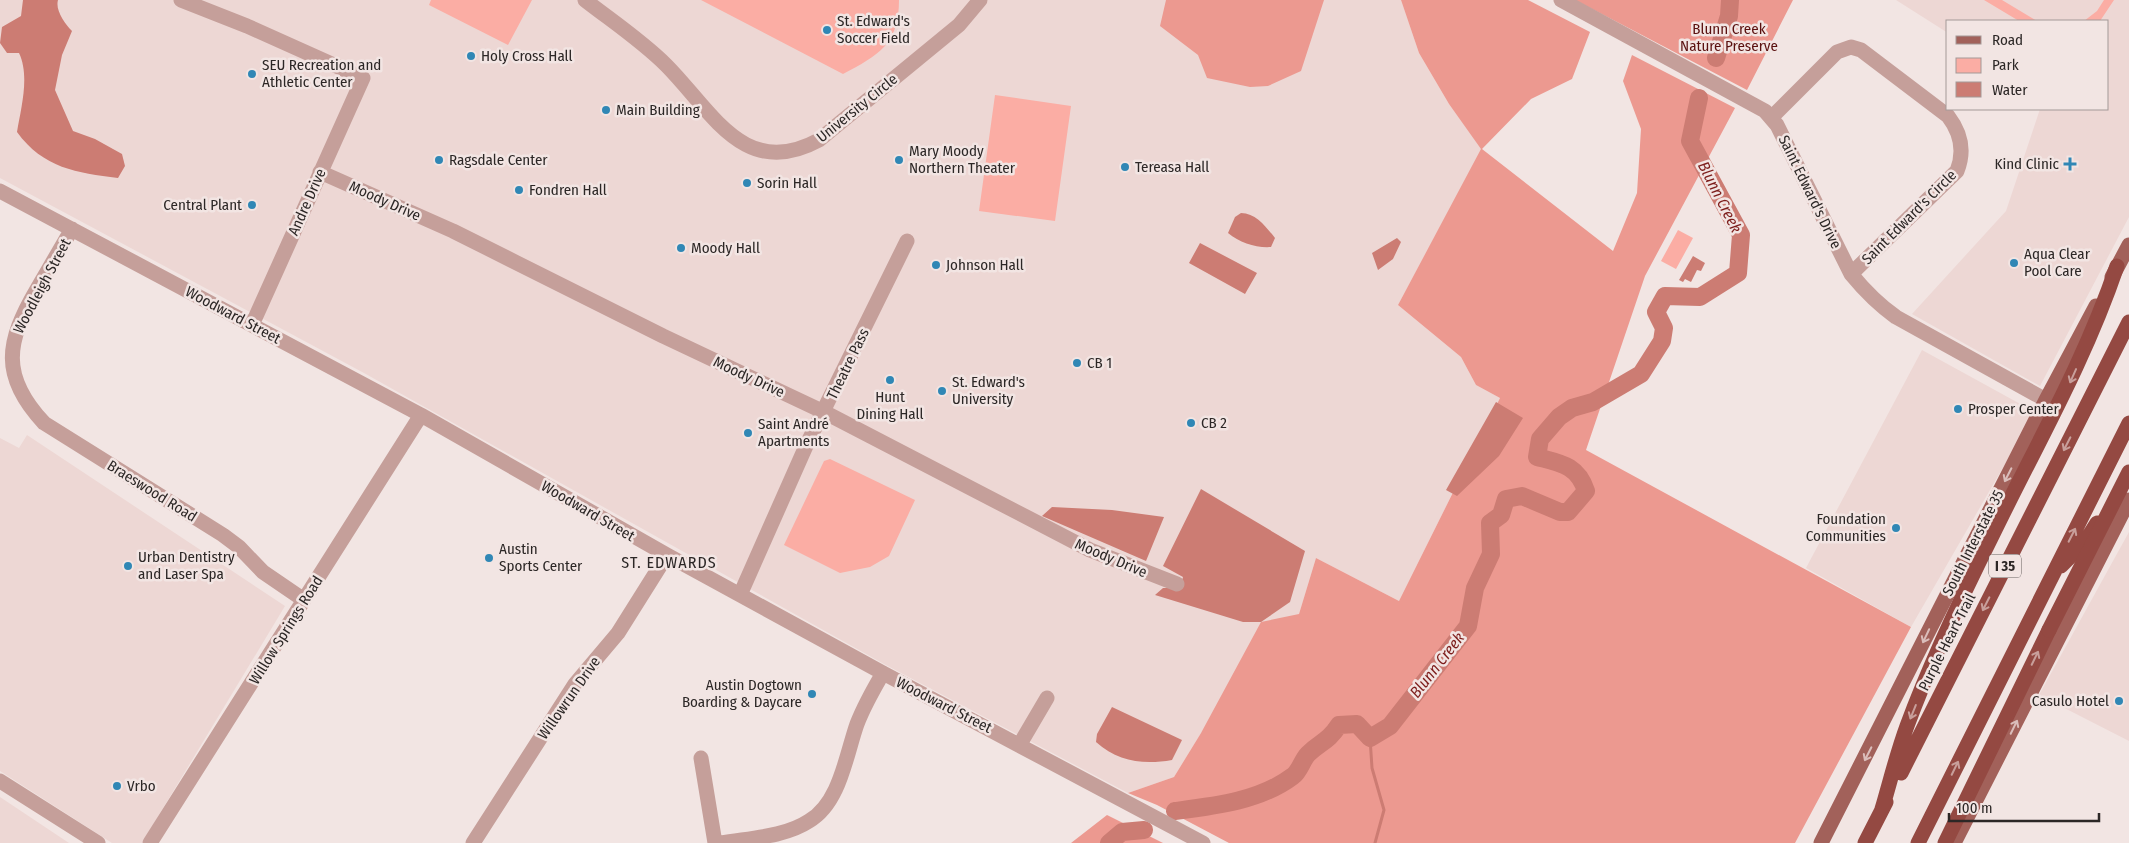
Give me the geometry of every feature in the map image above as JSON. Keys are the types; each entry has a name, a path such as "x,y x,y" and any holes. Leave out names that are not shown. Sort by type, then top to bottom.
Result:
{"highway":[{"path":"1882,809 1907,727 1944,638 1992,535 2064,396 2099,319 2118,266"},
{"name":"Purple Heart Trail","path":"1865,843 2129,322"},
{"path":"1918,843 2049,578 2129,423"},
{"path":"2049,578 2085,542 2129,474"},
{"path":"1945,843 2049,630 2129,474"}],"main road":[{"name":"South Interstate 35","path":"1821,843 2046,400 2129,245"},
{"path":"1954,843 2129,500"}],"street":[{"name":"Andre Drive","path":"181,0 247,26 363,78 252,325"},
{"name":"University Circle","path":"585,0 665,63 738,142 759,151 777,153 804,148 819,140 959,25 980,0"},
{"name":"Saint Edward's Drive","path":"1561,0 1712,81 1772,117 1851,274 1877,304 1896,317 2046,400"},
{"name":"Saint Edward's Circle","path":"1772,117 1837,52 1851,48 1861,50 1948,116 1955,125 1961,146 1961,156 1957,171 1851,274"},
{"name":"Moody Drive","path":"320,172 453,231 663,336 824,412 1090,550 1177,584"},
{"name":"Woodward Street","path":"0,191 421,416 667,555 883,673 1020,744 1203,843"},
{"name":"Woodleigh Street","path":"13,372 11,349 14,333 23,313 72,229"},
{"name":"Theatre Pass","path":"740,595 774,513 907,241"},
{"name":"Braeswood Road","path":"13,372 17,387 28,407 44,423 223,535 239,547 263,572 304,600"},
{"name":"Willow Springs Road","path":"150,843 421,416"},
{"name":"Willowrun Drive","path":"474,843 575,684 618,633 667,555"},
{"path":"721,843 789,830 809,822 818,814 831,796 866,702 883,673"},
{"path":"1020,744 1048,698"},
{"path":"701,758 715,843"},
{"path":"0,781 98,843"}],"shaded area":[{"name":"St. Edward's University","path":"0,0 1401,0 1419,53 1449,104 1482,149 1398,305 1461,357 1476,385 1500,398 1399,601 1316,558 1299,614 1201,733 1174,777 1128,793 884,664 364,373 0,178"},
{"path":"1896,0 2129,0 2129,217 2040,386 1912,314 2006,211 2040,110 2109,110 2109,20 1946,20 1946,32"},
{"path":"1922,350 2035,412 1911,627 1806,568"},
{"path":"27,435 285,606 142,843 112,843 0,771 0,438 19,448"},
{"path":"2129,532 2129,741 2039,695"},
{"path":"0,797 69,843 0,843"}],"green space":[{"path":"431,0 532,0 508,45 429,5"},
{"name":"St. Edward's Soccer Field","path":"701,0 899,0 898,15 891,38 877,54 843,74"},
{"path":"1166,0 1324,0 1301,71 1268,86 1250,87 1207,78 1198,55 1160,26"},
{"path":"1401,0 1528,0 1590,32 1572,79 1531,99 1482,149 1613,251 1637,193 1641,129 1623,81 1632,55 1735,108 1645,276 1586,450 1911,627 1795,843 1229,843 1157,805 1128,793 1174,777 1201,733 1261,622 1299,614 1316,558 1399,601 1500,398 1476,385 1461,357 1398,305 1481,149 1449,104 1419,53"},
{"name":"Blunn Creek Nature Preserve","path":"1575,0 1793,0 1747,90"},
{"path":"1984,0 2002,0 2035,20 2017,20"},
{"path":"2104,0 2114,0 2101,20 2085,20 2097,11"},
{"path":"995,95 1071,106 1055,221 979,211"},
{"path":"1678,230 1693,238 1676,269 1661,261"},
{"path":"830,459 915,500 889,556 870,567 840,573 784,545 824,461"},
{"path":"1107,815 1163,843 1071,843"}],"water":[{"path":"23,0 58,0 59,12 72,31 62,55 55,90 73,131 95,139 122,154 125,166 118,178 89,174 62,167 38,154 17,132 24,92 24,72 19,53 7,53 0,43 2,27 21,16"},
{"path":"1241,213 1251,215 1268,229 1275,238 1271,247 1248,244 1228,233 1235,217"},
{"path":"1397,238 1401,242 1393,259 1378,270 1372,253"},
{"path":"1200,243 1257,273 1245,294 1189,263"},
{"path":"1693,256 1705,263 1701,271 1697,270 1691,282 1685,279 1683,282 1679,280"},
{"path":"1496,402 1523,418 1499,456 1457,496 1446,490"},
{"path":"1201,489 1305,551 1290,602 1261,622 1243,622 1155,595 1163,588 1180,588 1183,577 1163,566"},
{"path":"1052,507 1112,510 1164,517 1146,561 1042,516"},
{"path":"1112,707 1182,740 1172,760 1141,762 1122,758 1104,749 1096,742 1097,734"}],"waterway":[{"name":"Blunn Creek","path":"1716,58 1729,16 1730,0"},
{"name":"Blunn Creek","path":"1175,811 1237,801 1252,797 1280,784 1293,776 1308,754 1327,739 1339,725 1357,724 1370,738 1390,726 1468,626 1475,588 1491,554 1490,523 1501,515 1506,499 1522,496 1560,512 1568,512 1586,491 1583,482 1573,470 1567,466 1537,457 1540,439 1559,417 1572,408 1593,402 1641,374 1662,341 1664,328 1656,312 1665,296 1700,297 1738,273 1741,235 1690,141 1699,98"},
{"path":"1370,738 1372,768 1384,810 1375,843"},
{"name":"Blunn Creek","path":"1109,843 1122,832 1144,830"}],"place":[{"name":"St. Edward's Soccer Field","path":"827,30"},
{"name":"Holy Cross Hall","path":"471,56"},
{"name":"SEU Recreation and Athletic Center","path":"252,74"},
{"name":"Main Building","path":"606,110"},
{"name":"Ragsdale Center","path":"439,160"},
{"name":"Mary Moody Northern Theater","path":"899,160"},
{"name":"Kind Clinic","path":"2070,164"},
{"name":"Tereasa Hall","path":"1125,167"},
{"name":"Sorin Hall","path":"747,183"},
{"name":"Fondren Hall","path":"519,190"},
{"name":"Central Plant","path":"252,205"},
{"name":"Moody Hall","path":"681,248"},
{"name":"Aqua Clear Pool Care","path":"2014,263"},
{"name":"Johnson Hall","path":"936,265"},
{"name":"CB 1","path":"1077,363"},
{"name":"Hunt Dining Hall","path":"890,380"},
{"name":"St. Edward's University","path":"942,391"},
{"name":"Prosper Center","path":"1958,409"},
{"name":"CB 2","path":"1191,423"},
{"name":"Saint André Apartments","path":"748,433"},
{"name":"Foundation Communities","path":"1896,528"},
{"name":"Austin Sports Center","path":"489,558"},
{"name":"Urban Dentistry and Laser Spa","path":"128,566"},
{"name":"Austin Dogtown Boarding & Daycare","path":"812,694"},
{"name":"Casulo Hotel","path":"2119,701"},
{"name":"Vrbo","path":"117,786"}],"district":[{"name":"ST. EDWARDS","path":"669,562"}]}
